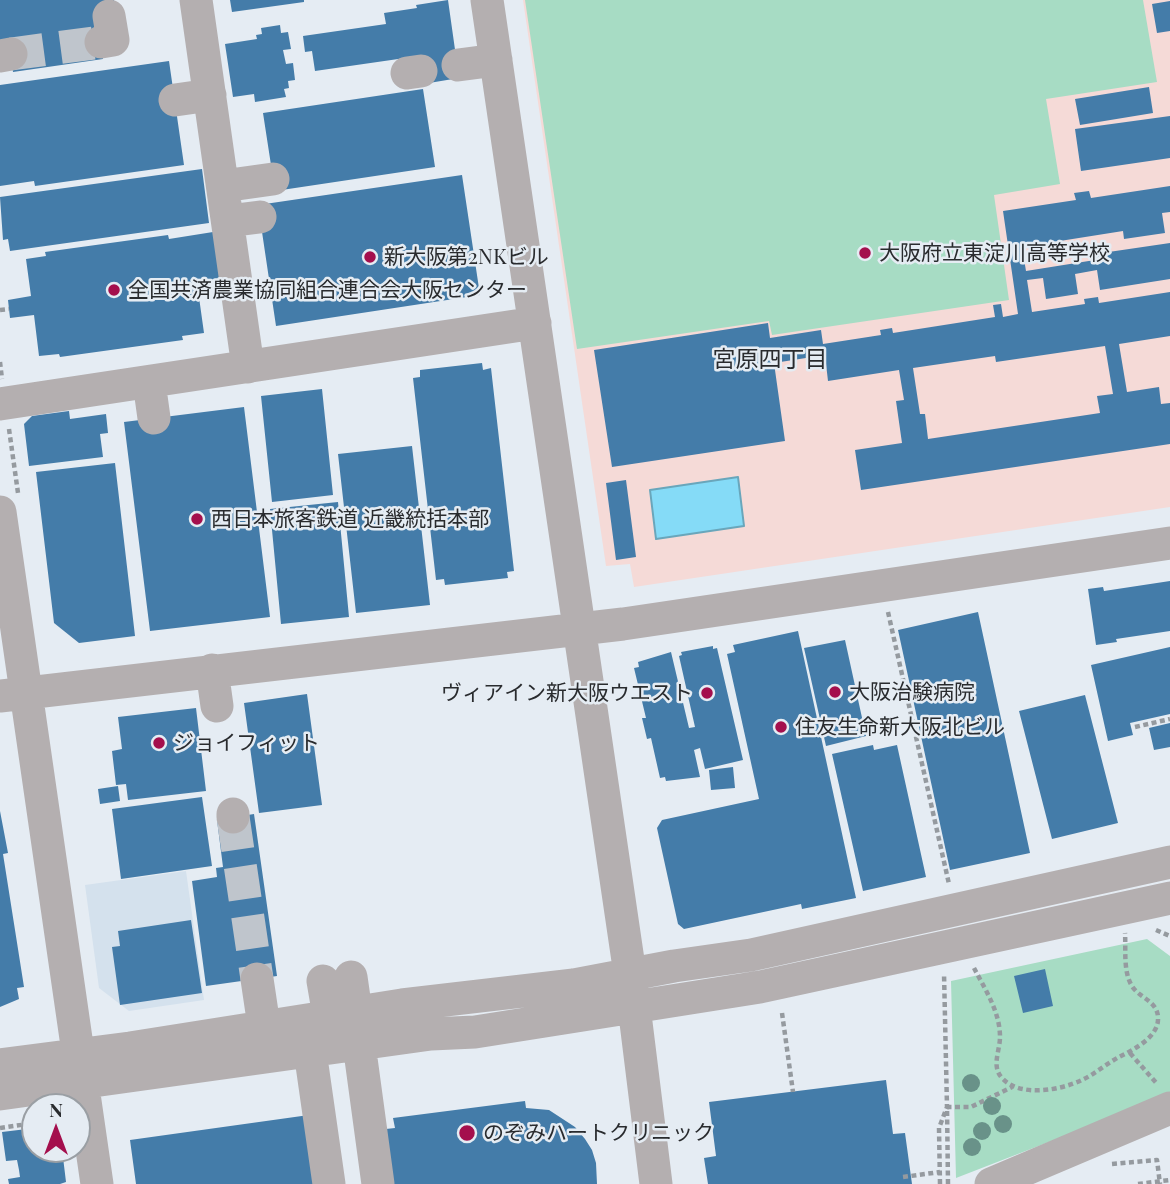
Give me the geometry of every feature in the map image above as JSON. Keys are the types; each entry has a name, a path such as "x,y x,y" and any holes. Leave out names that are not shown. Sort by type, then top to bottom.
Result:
{"street":[{"path":"196,0 248,367"},
{"path":"488,0 635,1007 656,1184"},
{"path":"458,65 496,60"},
{"path":"175,100 210,95"},
{"path":"223,186 273,179"},
{"path":"228,221 260,217"},
{"path":"3,404 535,324"},
{"path":"149,382 154,418"},
{"path":"10,509 13,694 81,1068 97,1184"},
{"path":"13,694 579,630 1170,543"},
{"path":"212,670 217,706"},
{"path":"0,1065 81,1068 310,1051 348,1024 751,955 1170,862"},
{"path":"0,1094 81,1068 264,1026 348,1024 431,1034 475,1032 760,987 1170,898"},
{"path":"257,979 264,1026"},
{"path":"337,979 378,1184"},
{"path":"310,1051 329,1184"},
{"path":"991,1184 1167,1100"},
{"path":"341,1128 349,1184"}],"path":[{"path":"0,310 9,309"},
{"path":"0,362 10,509"},
{"path":"888,612 949,885"},
{"path":"1135,727 1170,719"},
{"path":"947,1107 971,1107 1012,1087 1054,1089 1082,1080 1130,1053 1152,1033 1158,1015 1152,1004 1132,987 1127,972 1125,933"},
{"path":"971,962 996,1013 1000,1038 996,1064 1000,1076 1012,1087"},
{"path":"943,968 947,1184"},
{"path":"782,1013 793,1092"},
{"path":"1130,1053 1167,1100"},
{"path":"940,1184 939,1128 947,1107"},
{"path":"0,1128 21,1125"},
{"path":"1104,1165 1157,1160 1160,1183"},
{"path":"903,1177 940,1172"},
{"path":"1138,1184 1170,1180"}],"shaded area":[{"name":"大阪府立東淀川高等学校","path":"523,0 1170,0 1170,507 634,587 630,564 606,566"},
{"path":"186,871 204,1000 129,1011 99,988 85,885"}],"green space":[{"path":"525,0 1143,0 1157,82 1046,99 1060,184 994,195 1009,300 772,335 769,321 577,349"},
{"path":"1147,939 1170,956 1170,1095 956,1178 951,981"}],"water":[{"path":"738,477 744,526 656,539 650,490"}],"building":[{"path":"0,0 114,0 116,15 97,17 103,59 13,72 9,44 0,46"},
{"path":"230,0 304,0 304,2 232,12"},
{"path":"448,0 459,78 411,86 419,56 315,71 312,51 305,52 303,36 386,24 384,13"},
{"path":"1170,1 1170,31 1157,33 1152,4"},
{"path":"280,25 281,33 288,32 291,49 283,50 286,64 293,63 295,80 288,81 289,88 284,89 286,97 255,102 254,94 233,97 225,44 257,39 256,35 262,34 261,28"},
{"path":"169,61 184,165 35,186 34,181 0,186 0,85"},
{"path":"1149,87 1153,113 1080,125 1075,99"},
{"path":"423,89 435,167 275,191 263,113"},
{"path":"1170,116 1170,158 1081,171 1075,129"},
{"path":"202,169 209,223 10,251 8,239 3,240 0,197"},
{"name":"新大阪第2NKビル","path":"462,175 480,295 276,326 258,205"},
{"path":"1170,186 1170,212 1162,213 1165,233 1124,239 1123,231 1022,247 1026,271 1095,260 1095,254 1170,243 1170,279 1100,290 1097,270 1075,274 1078,294 1046,299 1043,278 1027,280 1032,312 1085,304 1084,299 1098,297 1099,303 1170,292 1170,336 1119,344 1127,392 1159,387 1161,404 1170,403 1170,444 861,490 855,450 902,443 896,401 904,400 899,370 828,381 825,355 774,363 785,441 612,467 594,350 768,323 770,338 821,330 823,344 881,335 880,330 892,328 893,333 995,317 993,305 1001,304 1003,317 1018,314 1003,211 1076,200 1074,193 1089,191 1091,198","holes":["1105,346 1113,394 1097,396 1100,413 928,439 925,414 920,414 913,368 995,356 996,362"]},
{"name":"全国共済農業協同組合連合会大阪センター","path":"213,232 220,280 197,283 204,333 182,336 183,340 60,357 59,354 39,356 34,315 10,318 8,300 31,296 26,259 46,256 45,252 168,235 169,239"},
{"path":"482,363 483,370 491,368 514,571 507,572 508,578 445,585 444,579 436,580 413,378 420,377 420,370"},
{"path":"322,389 333,495 272,502 261,396"},
{"name":"西日本旅客鉄道 近畿統括本部","path":"244,407 270,617 150,631 124,422"},
{"path":"69,411 70,419 106,414 108,433 100,434 103,457 29,466 24,424 32,416"},
{"path":"412,446 430,605 356,613 338,454"},
{"path":"115,463 135,636 79,643 54,623 36,472"},
{"path":"626,480 636,557 616,560 606,483"},
{"path":"338,502 349,617 281,624 270,509"},
{"path":"1170,581 1170,631 1116,639 1117,642 1096,645 1088,589 1103,587 1104,591"},
{"path":"978,612 1030,853 950,870 898,630"},
{"name":"住友生命新大阪北ビル","path":"798,631 856,898 802,909 801,904 684,929 678,924 657,828 662,820 759,799 727,654 735,652 733,645"},
{"name":"大阪治験病院","path":"845,640 866,736 826,746 804,648"},
{"name":"ヴィアイン新大阪ウエスト","path":"713,646 713,649 717,648 743,760 705,769 700,748 694,750 700,777 666,781 665,777 660,778 651,738 647,739 642,718 646,718 634,668 639,667 638,662 671,652 689,728 695,727 679,656 682,655 681,652"},
{"path":"1170,647 1170,714 1130,723 1133,735 1108,741 1091,665"},
{"path":"307,694 322,805 259,813 244,703"},
{"path":"1085,695 1118,823 1052,839 1019,711"},
{"path":"196,708 206,791 128,800 126,784 116,785 112,751 122,749 118,717"},
{"path":"1170,723 1170,747 1154,750 1149,728"},
{"path":"873,745 874,750 897,745 926,877 863,891 832,754"},
{"path":"733,767 735,788 711,790 709,770"},
{"path":"118,786 120,801 100,804 98,789"},
{"path":"202,797 212,866 121,879 112,809"},
{"path":"0,811 8,853 3,854 24,987 17,988 19,999 0,1007"},
{"path":"254,814 277,976 206,986 192,881 217,877 216,868 223,867 217,820"},
{"path":"191,920 202,993 120,1005 112,947 120,946 118,931"},
{"path":"1045,969 1053,1006 1023,1013 1014,976"},
{"path":"886,1080 893,1134 905,1133 912,1184 708,1184 704,1158 716,1156 709,1102"},
{"path":"525,1101 526,1108 549,1110 575,1127 592,1150 597,1184 381,1184 386,1129 395,1128 393,1118"},
{"path":"309,1115 319,1184 136,1184 130,1140"},
{"path":"21,1130 21,1163 64,1163 66,1182 9,1184 8,1179 20,1177 17,1160 6,1161 2,1132"}],"tunnel":[{"path":"11,54 101,42"},
{"path":"233,817 257,979"}],"place":[{"name":"大阪府立東淀川高等学校","path":"865,253"},
{"name":"新大阪第2NKビル","path":"370,257"},
{"name":"全国共済農業協同組合連合会大阪センター","path":"114,290"},
{"name":"西日本旅客鉄道 近畿統括本部","path":"197,519"},
{"name":"大阪治験病院","path":"835,692"},
{"name":"ヴィアイン新大阪ウエスト","path":"707,693"},
{"name":"住友生命新大阪北ビル","path":"781,727"},
{"name":"ジョイフィット","path":"159,743"},
{"name":"のぞみハートクリニック","path":"467,1133"}],"district":[{"name":"宮原四丁目","path":"770,360"}]}
